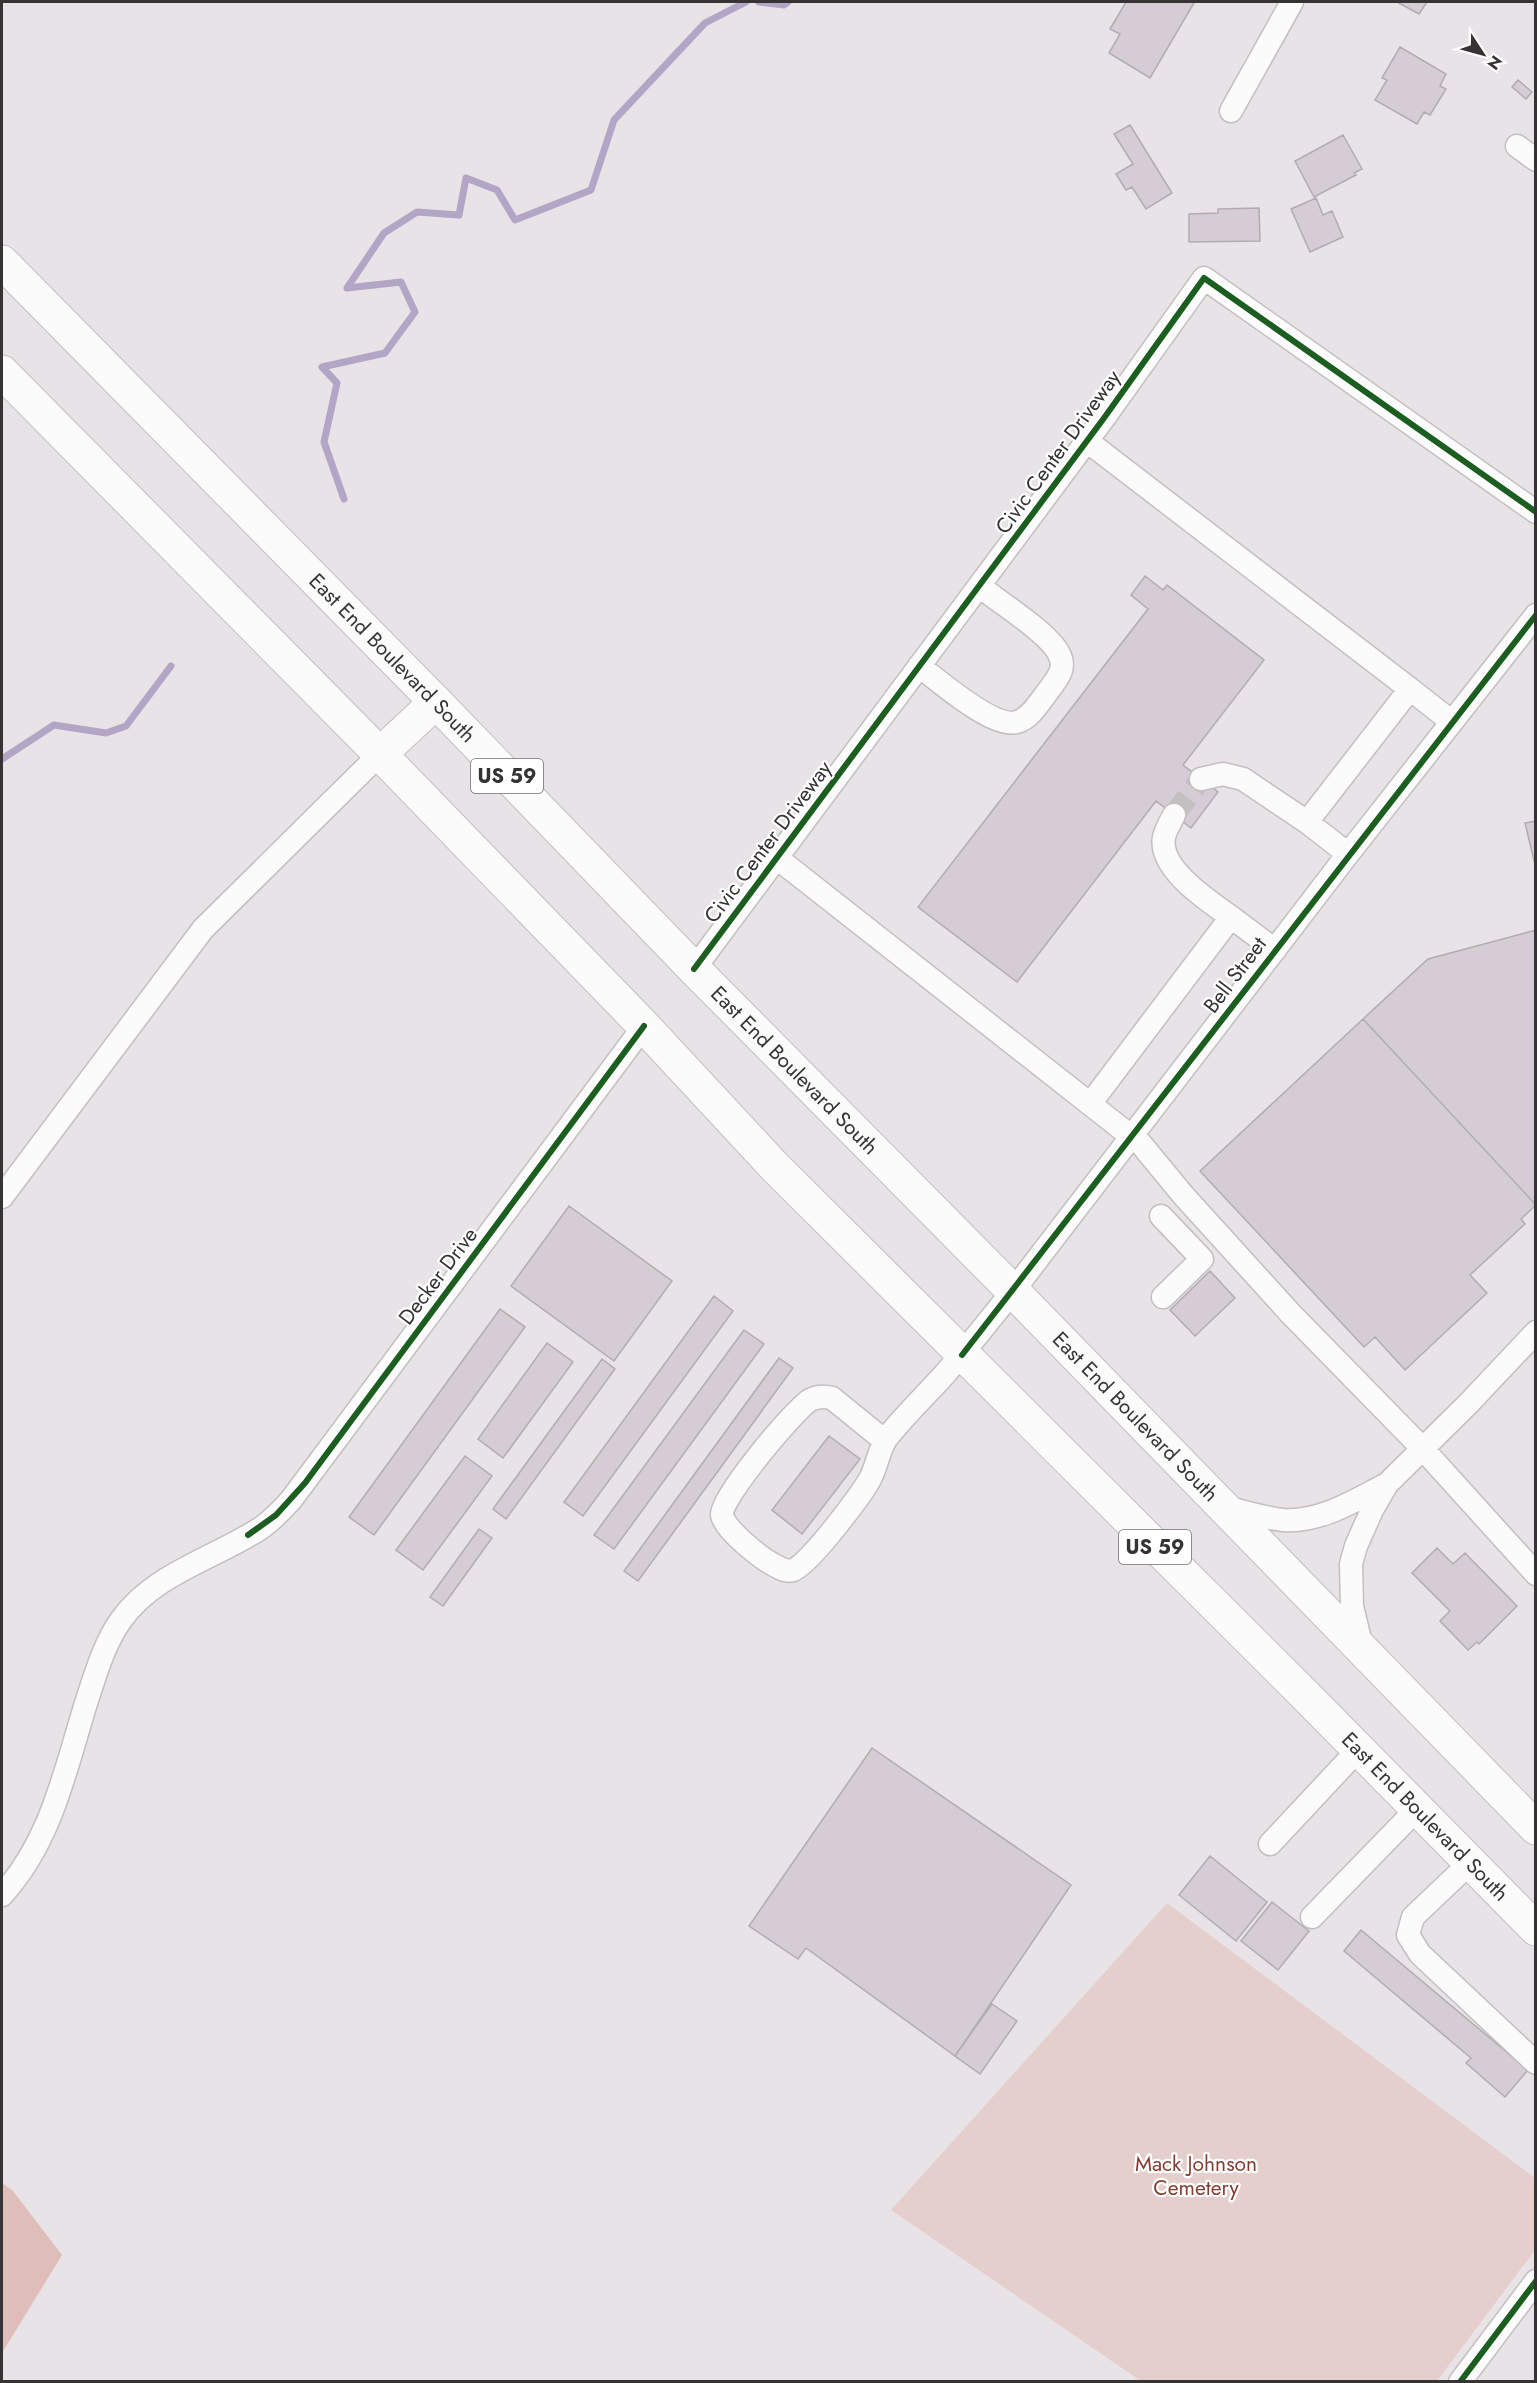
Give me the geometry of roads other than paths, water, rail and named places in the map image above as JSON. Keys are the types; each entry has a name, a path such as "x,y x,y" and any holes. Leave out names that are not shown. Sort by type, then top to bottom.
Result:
{"highway":[{"name":"East End Boulevard South","path":"2,262 436,702 694,969 1013,1291 1534,1825"},
{"name":"East End Boulevard South","path":"2,372 380,754 644,1026 774,1166 1536,1929"},
{"path":"380,754 436,702"}],"street":[{"path":"1231,111 1292,2"},
{"path":"1517,146 1536,160"},
{"name":"Civic Center Driveway","path":"694,969 1087,441 1204,278 1536,512"},
{"path":"1087,441 1452,722"},
{"path":"919,666 981,712 1003,723 1017,722 1032,712 1047,693 1064,664 1059,651 1048,639 979,586"},
{"name":"Bell Street","path":"885,1441 962,1355 1013,1291 1348,854 1536,615"},
{"path":"1307,822 1410,689"},
{"path":"2,1197 203,929 380,754"},
{"path":"1201,780 1222,774 1243,779 1307,822 1348,854"},
{"path":"1174,815 1164,838 1166,855 1177,872 1198,893 1275,950"},
{"path":"777,858 1141,1144 1183,1195 1290,1313 1423,1449 1536,1574"},
{"path":"1090,1104 1231,917"},
{"name":"Decker Drive","path":"2,1895 22,1871 42,1838 98,1666 120,1622 131,1607 154,1587 248,1535 276,1515 305,1483 644,1026"},
{"path":"1161,1216 1202,1259 1163,1297"},
{"path":"1362,1649 1352,1606 1351,1564 1364,1526 1387,1484 1469,1403 1536,1332"},
{"path":"822,1396 840,1404 885,1441 871,1478 805,1563 793,1570 768,1563 728,1528 723,1519 724,1506 738,1482 808,1401 822,1396"},
{"path":"1224,1508 1282,1520 1302,1519 1331,1510 1387,1484"},
{"path":"1270,1844 1358,1750"},
{"path":"1312,1917 1417,1809"},
{"path":"1470,1863 1413,1917 1408,1935 1420,1954 1536,2063"},
{"path":"1460,2382 1536,2281"}],"waterway":[{"path":"344,499 324,442 337,383 322,367 385,353 415,312 401,282 347,288 384,233 417,212 459,215 466,178 497,190 515,220 591,190 614,120 705,23 746,2"},
{"path":"759,2 784,5 788,2"},
{"path":"2,759 54,725 106,733 126,726 171,666"}],"tunnel":[{"path":"1174,815 1201,779"}],"park label":[{"name":"Mack Johnson Cemetery","path":"1196,2176"}]}
